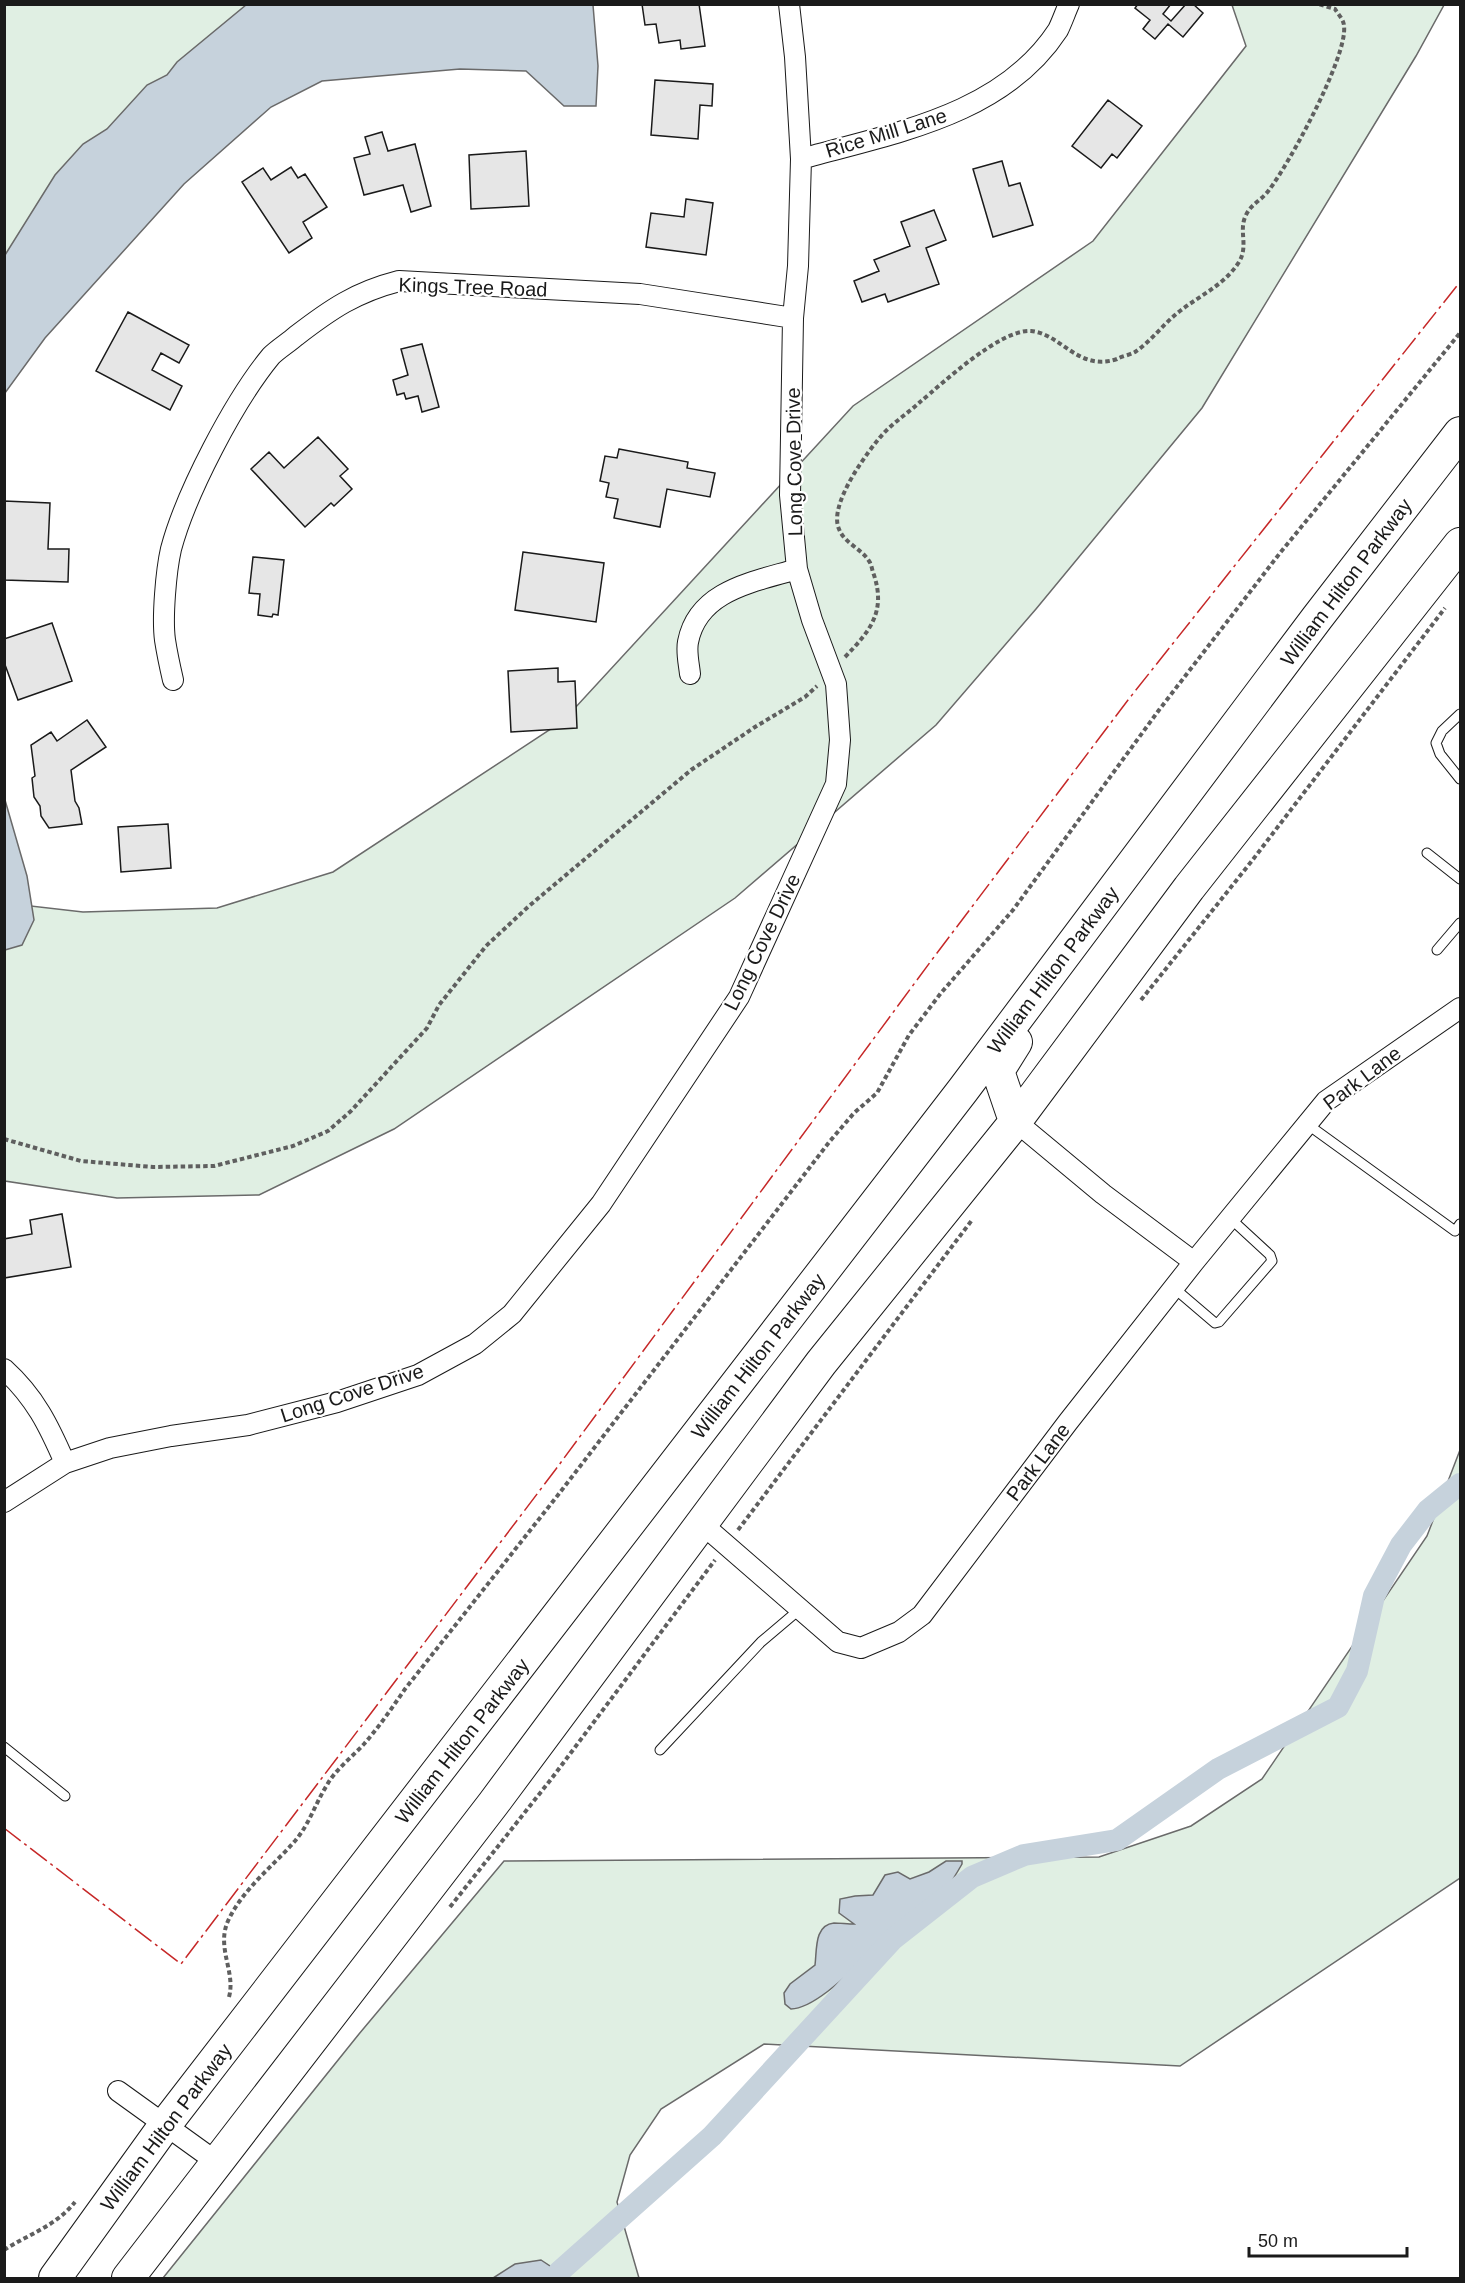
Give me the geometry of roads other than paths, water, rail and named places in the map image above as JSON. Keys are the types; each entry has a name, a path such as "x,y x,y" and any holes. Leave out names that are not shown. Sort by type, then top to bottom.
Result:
{"highway":[{"name":"William Hilton Parkway","path":"55,2278 165,2125 949,1109 1317,618 1457,446"},
{"path":"128,2278 493,1804 821,1363 1015,1121 1189,888 1461,544"},
{"path":"1015,1121 998,1071 1081,933"}],"street":[{"name":"Long Cove Drive","path":"4,1502 65,1463 110,1449 171,1436 248,1425 337,1402 418,1375 475,1344 512,1314 601,1204 739,997 836,784 840,740 836,684 812,620 798,569 790,495 793,318 798,266 801,159 795,57 789,4"},
{"name":"Rice Mill Lane","path":"801,159 937,120 992,95 1028,66 1058,29 1069,4"},
{"name":"Kings Tree Road","path":"173,680 165,638 166,596 171,550 187,505 214,448 245,393 273,355 331,309 371,288 399,281 640,294 793,318"},
{"path":"690,674 688,644 695,619 715,598 751,583 798,569"},
{"name":"Park Lane","path":"702,1524 838,1642 861,1648 894,1641 922,1615 1068,1422 1194,1262 1326,1101 1460,1010"},
{"path":"1015,1121 1102,1194 1194,1262"},
{"path":"4,1369 24,1387 48,1426 65,1463"},
{"path":"118,2091 218,2163"}],"lane":[{"path":"1461,714 1442,730 1436,743 1440,754 1461,779"},
{"path":"1427,853 1461,879"},
{"path":"1437,950 1461,923"},
{"path":"1307,1124 1459,1230"},
{"path":"1174,1288 1215,1323 1219,1322 1272,1262 1270,1255 1231,1219"},
{"path":"660,1750 761,1642 800,1609"},
{"path":"4,1746 65,1796"}],"waterway":[{"path":"559,2272 712,2136 893,1939 972,1877 1024,1855 1117,1840 1218,1769 1338,1707 1357,1671 1374,1596 1401,1545 1428,1510 1460,1484"}]}
